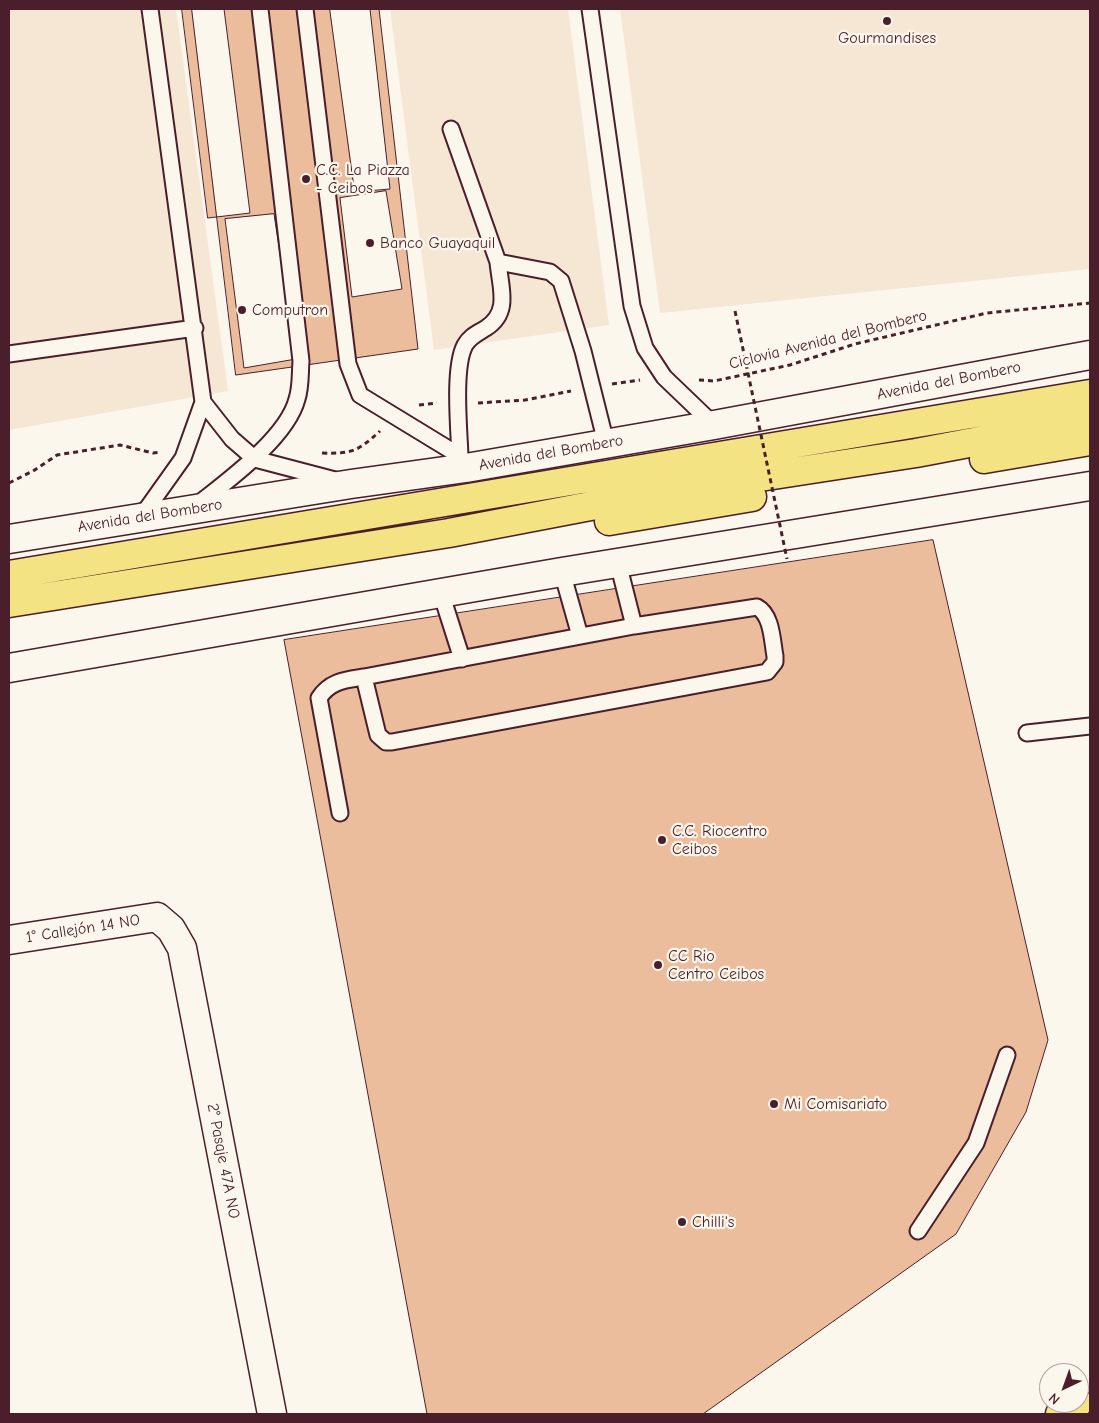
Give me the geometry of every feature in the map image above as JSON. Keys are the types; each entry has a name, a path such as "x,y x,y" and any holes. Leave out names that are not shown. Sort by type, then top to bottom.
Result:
{"main road":[{"name":"Avenida del Bombero","path":"11,539 141,516 351,484 463,462 606,443 714,425 1090,355"},
{"name":"Avenida del Bombero","path":"9,575 1090,394"},
{"path":"9,602 450,533 669,491 916,454 1090,420"},
{"path":"9,622 1090,441"},
{"path":"9,668 562,572 1090,486"},
{"name":"1° Callejón 14 NO","path":"9,940 157,917"},
{"name":"2° Pasaje 47A NO","path":"157,917 171,929 182,948 272,1414"}],"lane":[{"path":"141,516 183,458 203,402 195,328 150,9"},
{"path":"192,509 254,459 284,424 297,400 301,360 260,9"},
{"path":"305,9 348,364 360,395 397,416 463,462"},
{"path":"590,9 632,306 645,348 664,378 714,425"},
{"path":"451,129 498,262 502,307 499,318 472,336 464,346 460,368 458,401 463,462"},
{"path":"498,262 550,272 561,281 583,351 606,443"},
{"path":"9,354 195,328"},
{"path":"203,402 232,439 254,459 351,484"},
{"path":"618,563 634,626"},
{"path":"562,572 580,636"},
{"path":"441,593 462,658"},
{"path":"340,813 319,698 325,688 334,683 364,677 462,658 634,626 757,607 764,610 767,617 776,662 767,672 392,742 386,742 378,735 364,677"},
{"path":"1027,733 1090,726"},
{"path":"918,1232 976,1143 1008,1055"}],"path":[{"name":"Ciclovia Avenida del Bombero","path":"313,452 340,453 360,449 397,416 420,405 458,401 481,403 525,400 591,387 664,378 714,381 790,365 855,344 987,313 1090,304"},
{"path":"735,311 787,559"},
{"path":"9,483 33,471 57,455 120,445 153,453 174,450 191,439"}],"shaded area":[{"path":"9,9 176,9 228,391 9,430"},
{"path":"390,9 568,9 609,325 434,350"},
{"path":"620,9 1090,9 1090,269 660,313"}],"building":[{"path":"182,9 224,9 250,213 208,218"},
{"name":"C.C. La Piazza - Ceibos","path":"192,9 379,9 418,349 236,375"},
{"path":"330,9 370,9 390,189 355,192"},
{"name":"Banco Guayaquil","path":"386,191 402,289 352,297 340,198"},
{"path":"274,214 296,359 244,368 225,219"},
{"name":"C.C. Riocentro Ceibos","path":"933,540 1048,1040 1026,1112 956,1234 703,1414 427,1414 284,640"}],"place":[{"name":"Gourmandises","path":"887,21"},
{"name":"C.C. La Piazza - Ceibos","path":"306,179"},
{"name":"Banco Guayaquil","path":"370,243"},
{"name":"Computron","path":"242,310"},
{"name":"C.C. Riocentro Ceibos","path":"662,840"},
{"name":"CC Rio Centro Ceibos","path":"658,965"},
{"name":"Mi Comisariato","path":"774,1104"},
{"name":"Chilli's","path":"682,1222"}]}
